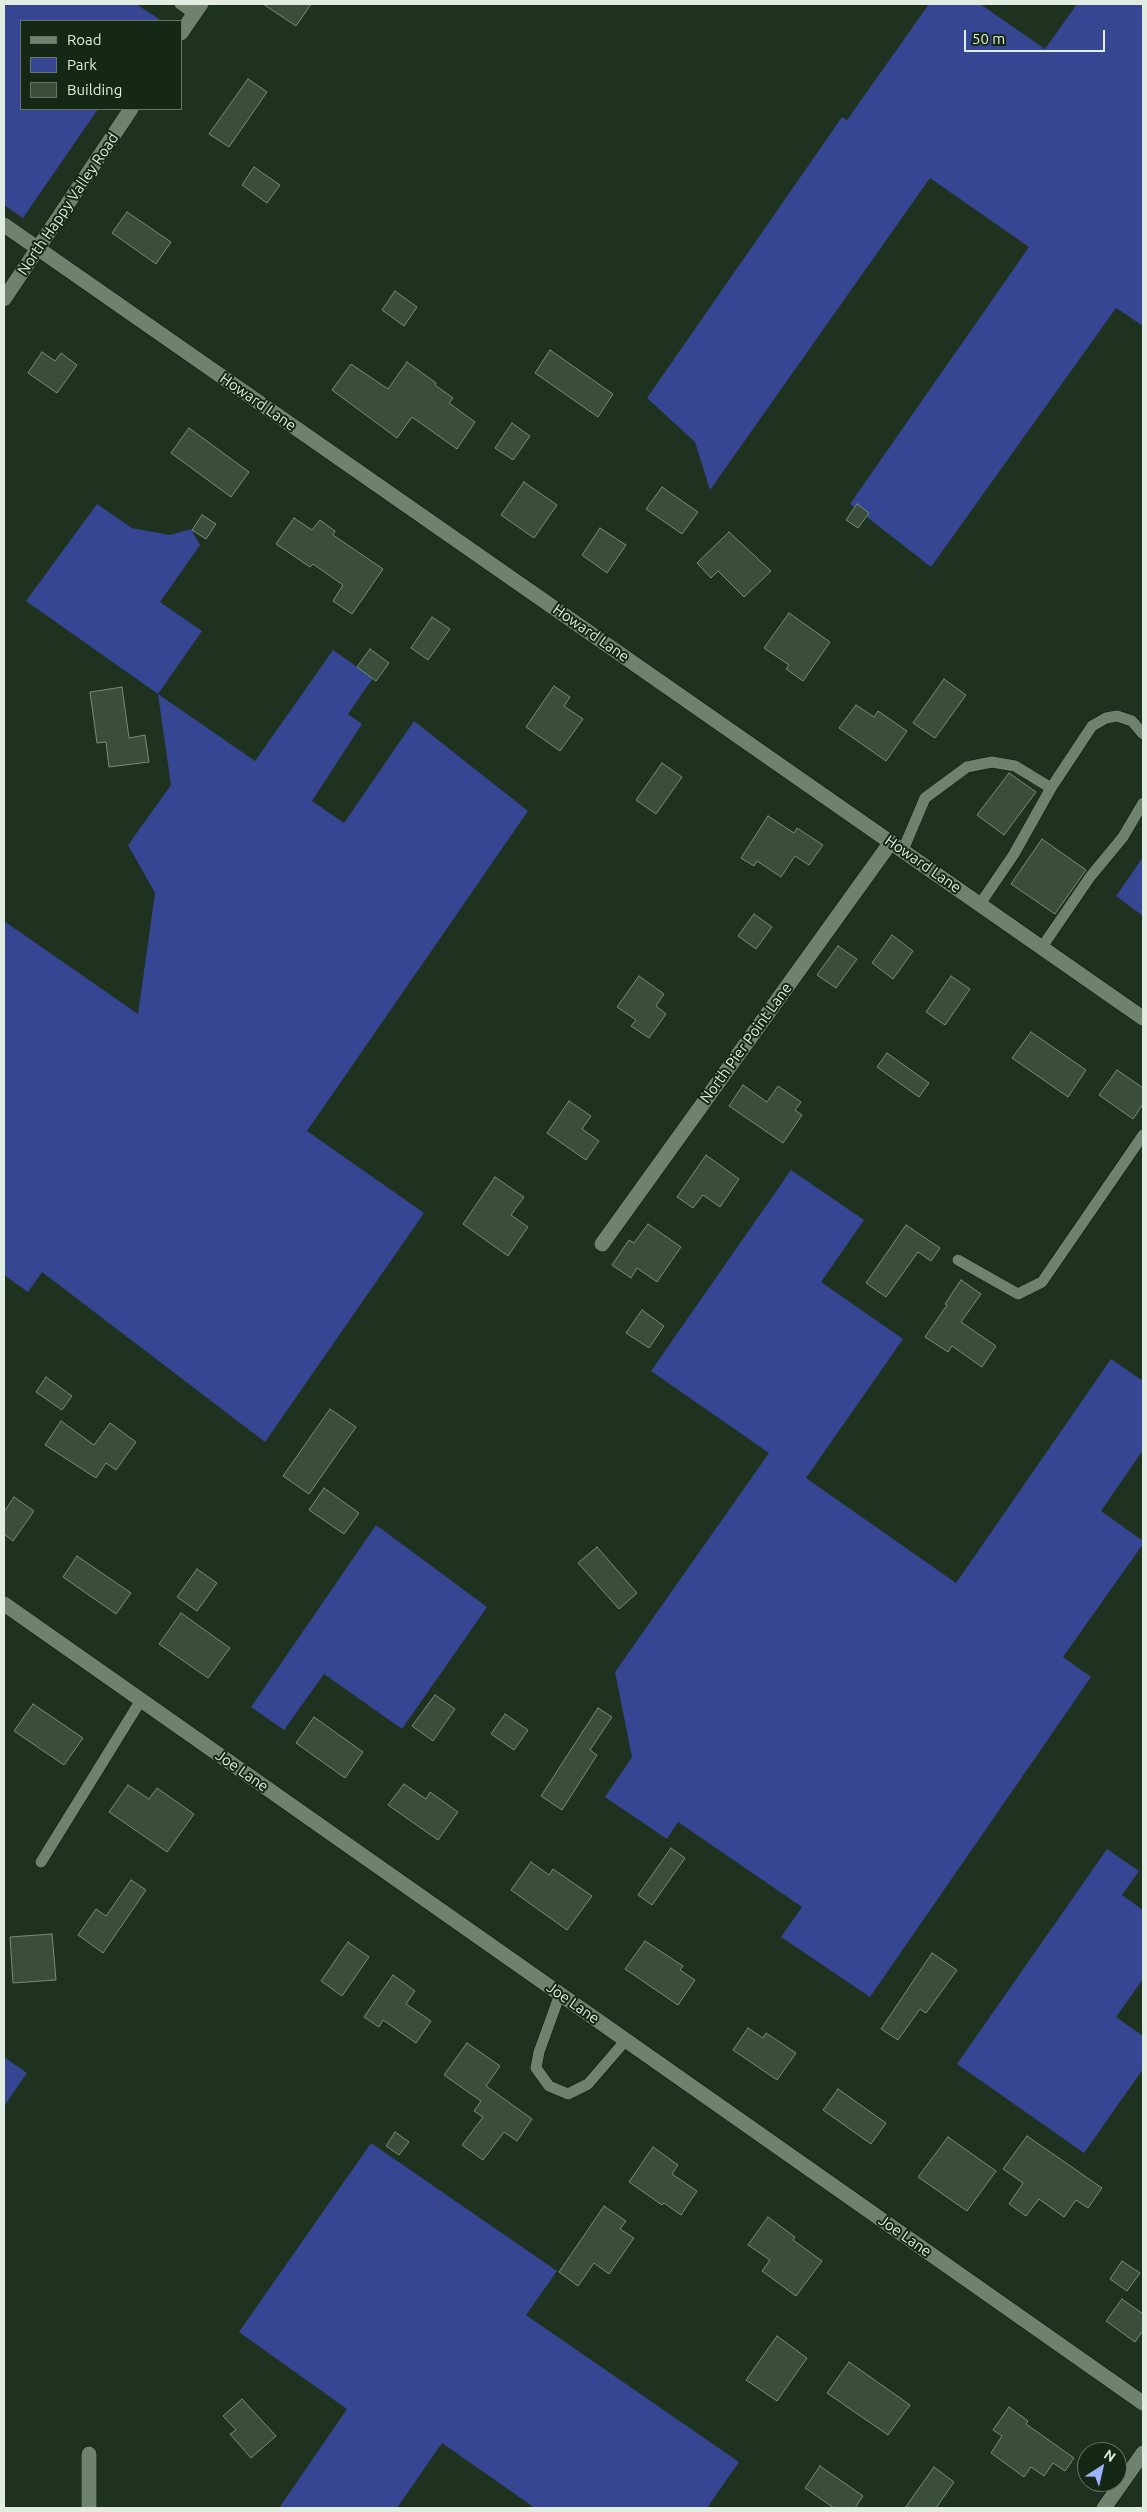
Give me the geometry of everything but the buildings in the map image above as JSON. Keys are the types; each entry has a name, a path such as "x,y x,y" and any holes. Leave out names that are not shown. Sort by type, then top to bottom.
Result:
{"street":[{"path":"182,32 197,9"},
{"name":"North Happy Valley Road","path":"4,299 130,110"},
{"name":"Howard Lane","path":"4,225 1143,1018"},
{"name":"North Pier Point Lane","path":"602,1244 897,846"},
{"name":"Joe Lane","path":"4,1604 1143,2403"},
{"path":"1104,2508 1143,2453"},
{"path":"89,2454 89,2508"}],"lane":[{"path":"180,4 197,9"},
{"path":"980,904 1014,854 1052,788 1092,726 1106,718 1117,716 1132,721 1143,734"},
{"path":"897,846 925,798 967,767 992,762 1015,766 1052,788"},
{"path":"1042,947 1090,877 1123,837 1143,803"},
{"path":"958,1260 1018,1294 1042,1282 1143,1135"},
{"path":"41,1862 141,1700"},
{"path":"560,1994 539,2052 536,2068 549,2086 568,2094 588,2084 626,2040"}],"green space":[{"path":"4,4 136,4 159,19 20,20 20,110 97,110 23,218 4,205"},
{"path":"929,4 980,4 1045,49 1077,4 1143,4 1143,326 1116,308 931,567 850,504 1029,247 930,178 710,490 695,442 647,398 842,117 847,120"},
{"path":"97,504 132,528 170,535 191,529 200,545 160,602 202,631 158,694 26,601"},
{"path":"333,650 373,678 348,714 362,724 312,801 344,823 414,721 528,811 307,1131 424,1213 265,1442 42,1272 28,1292 4,1275 4,921 138,1014 155,893 128,845 171,785 158,694 255,761"},
{"path":"1143,857 1143,916 1116,896"},
{"path":"791,1170 864,1220 821,1282 903,1339 806,1478 956,1583 1111,1359 1143,1381 1143,1450 1101,1511 1143,1541 1143,1544 1063,1657 1091,1677 870,1997 781,1937 802,1907 678,1822 667,1839 605,1797 632,1757 615,1672 769,1453 651,1371"},
{"path":"376,1525 487,1607 402,1729 324,1674 284,1730 251,1707"},
{"path":"1107,1849 1139,1871 1122,1895 1143,1910 1143,1979 1116,2017 1143,2036 1143,2069 1084,2153 957,2064"},
{"path":"4,2057 27,2073 4,2106"},
{"path":"371,2143 557,2271 526,2315 739,2462 707,2508 535,2508 442,2443 397,2508 279,2508 347,2409 239,2332"}]}
